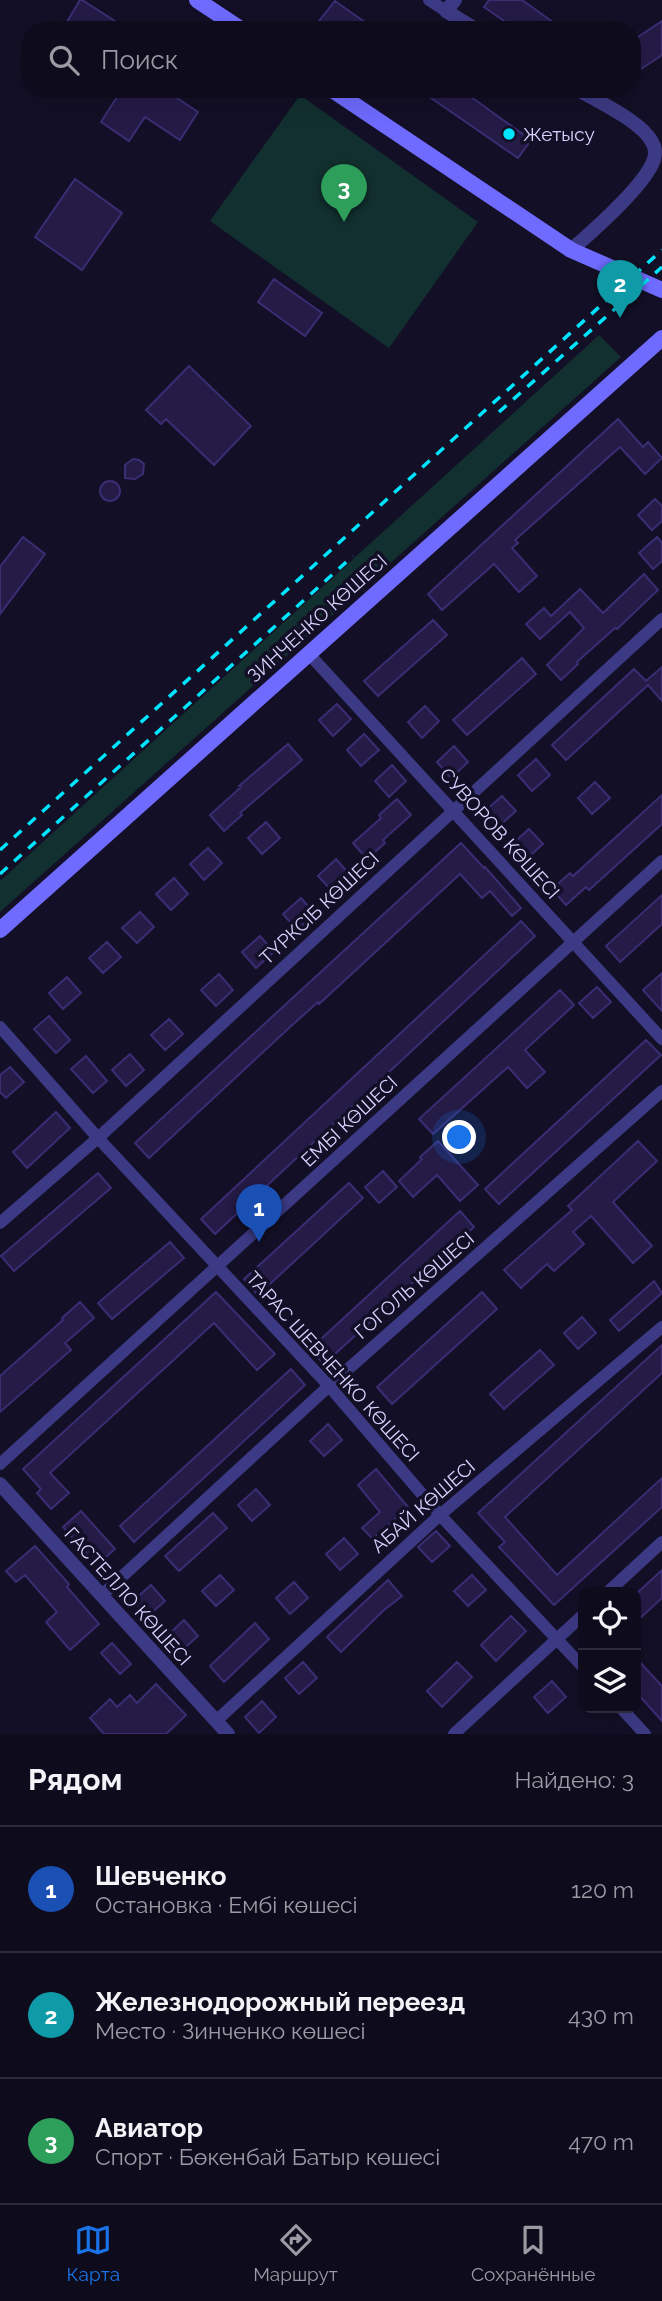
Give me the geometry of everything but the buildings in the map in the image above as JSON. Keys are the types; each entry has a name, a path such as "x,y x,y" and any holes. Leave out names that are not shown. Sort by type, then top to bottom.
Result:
{"main road":[{"path":"197,0 228,21"},
{"path":"344,98 571,250 662,290"},
{"name":"ЗИНЧЕНКО КӨШЕСІ","path":"0,930 662,338"}],"street":[{"path":"429,0 450,6 467,21"},
{"path":"571,250 643,179 652,167 655,154 653,144 645,132 591,98"},
{"name":"ТҮРКСІБ КӨШЕСІ","path":"0,1223 98,1138 662,619"},
{"name":"СУВОРОВ КӨШЕСІ","path":"309,654 662,1039"},
{"name":"ЕМБІ КӨШЕСІ","path":"0,1464 662,861"},
{"name":"ТАРАС ШЕВЧЕНКО КӨШЕСІ","path":"0,1027 98,1138 329,1386 440,1516 578,1662"},
{"name":"ГОГОЛЬ КӨШЕСІ","path":"101,1596 329,1386 662,1091"},
{"name":"АБАЙ КӨШЕСІ","path":"216,1721 440,1516 662,1327"},
{"name":"ГАСТЕЛЛО КӨШЕСІ","path":"0,1483 228,1734"},
{"path":"613,1587 662,1542"},
{"path":"454,1734 578,1620"},
{"path":"626,1713 645,1734"}],"green space":[{"path":"298,98 304,98 478,222 389,348 210,221"},
{"path":"599,335 621,357 0,912 0,881"}],"railway":[{"path":"0,850 662,250"},
{"path":"499,412 662,267"},
{"path":"0,874 353,556"}],"place":[{"name":"Жетысу","path":"509,134"},
{"name":"Авиатор","path":"344,222"},
{"name":"Железнодорожный переезд","path":"620,318"},
{"name":"Шевченко","path":"259,1242"}]}
